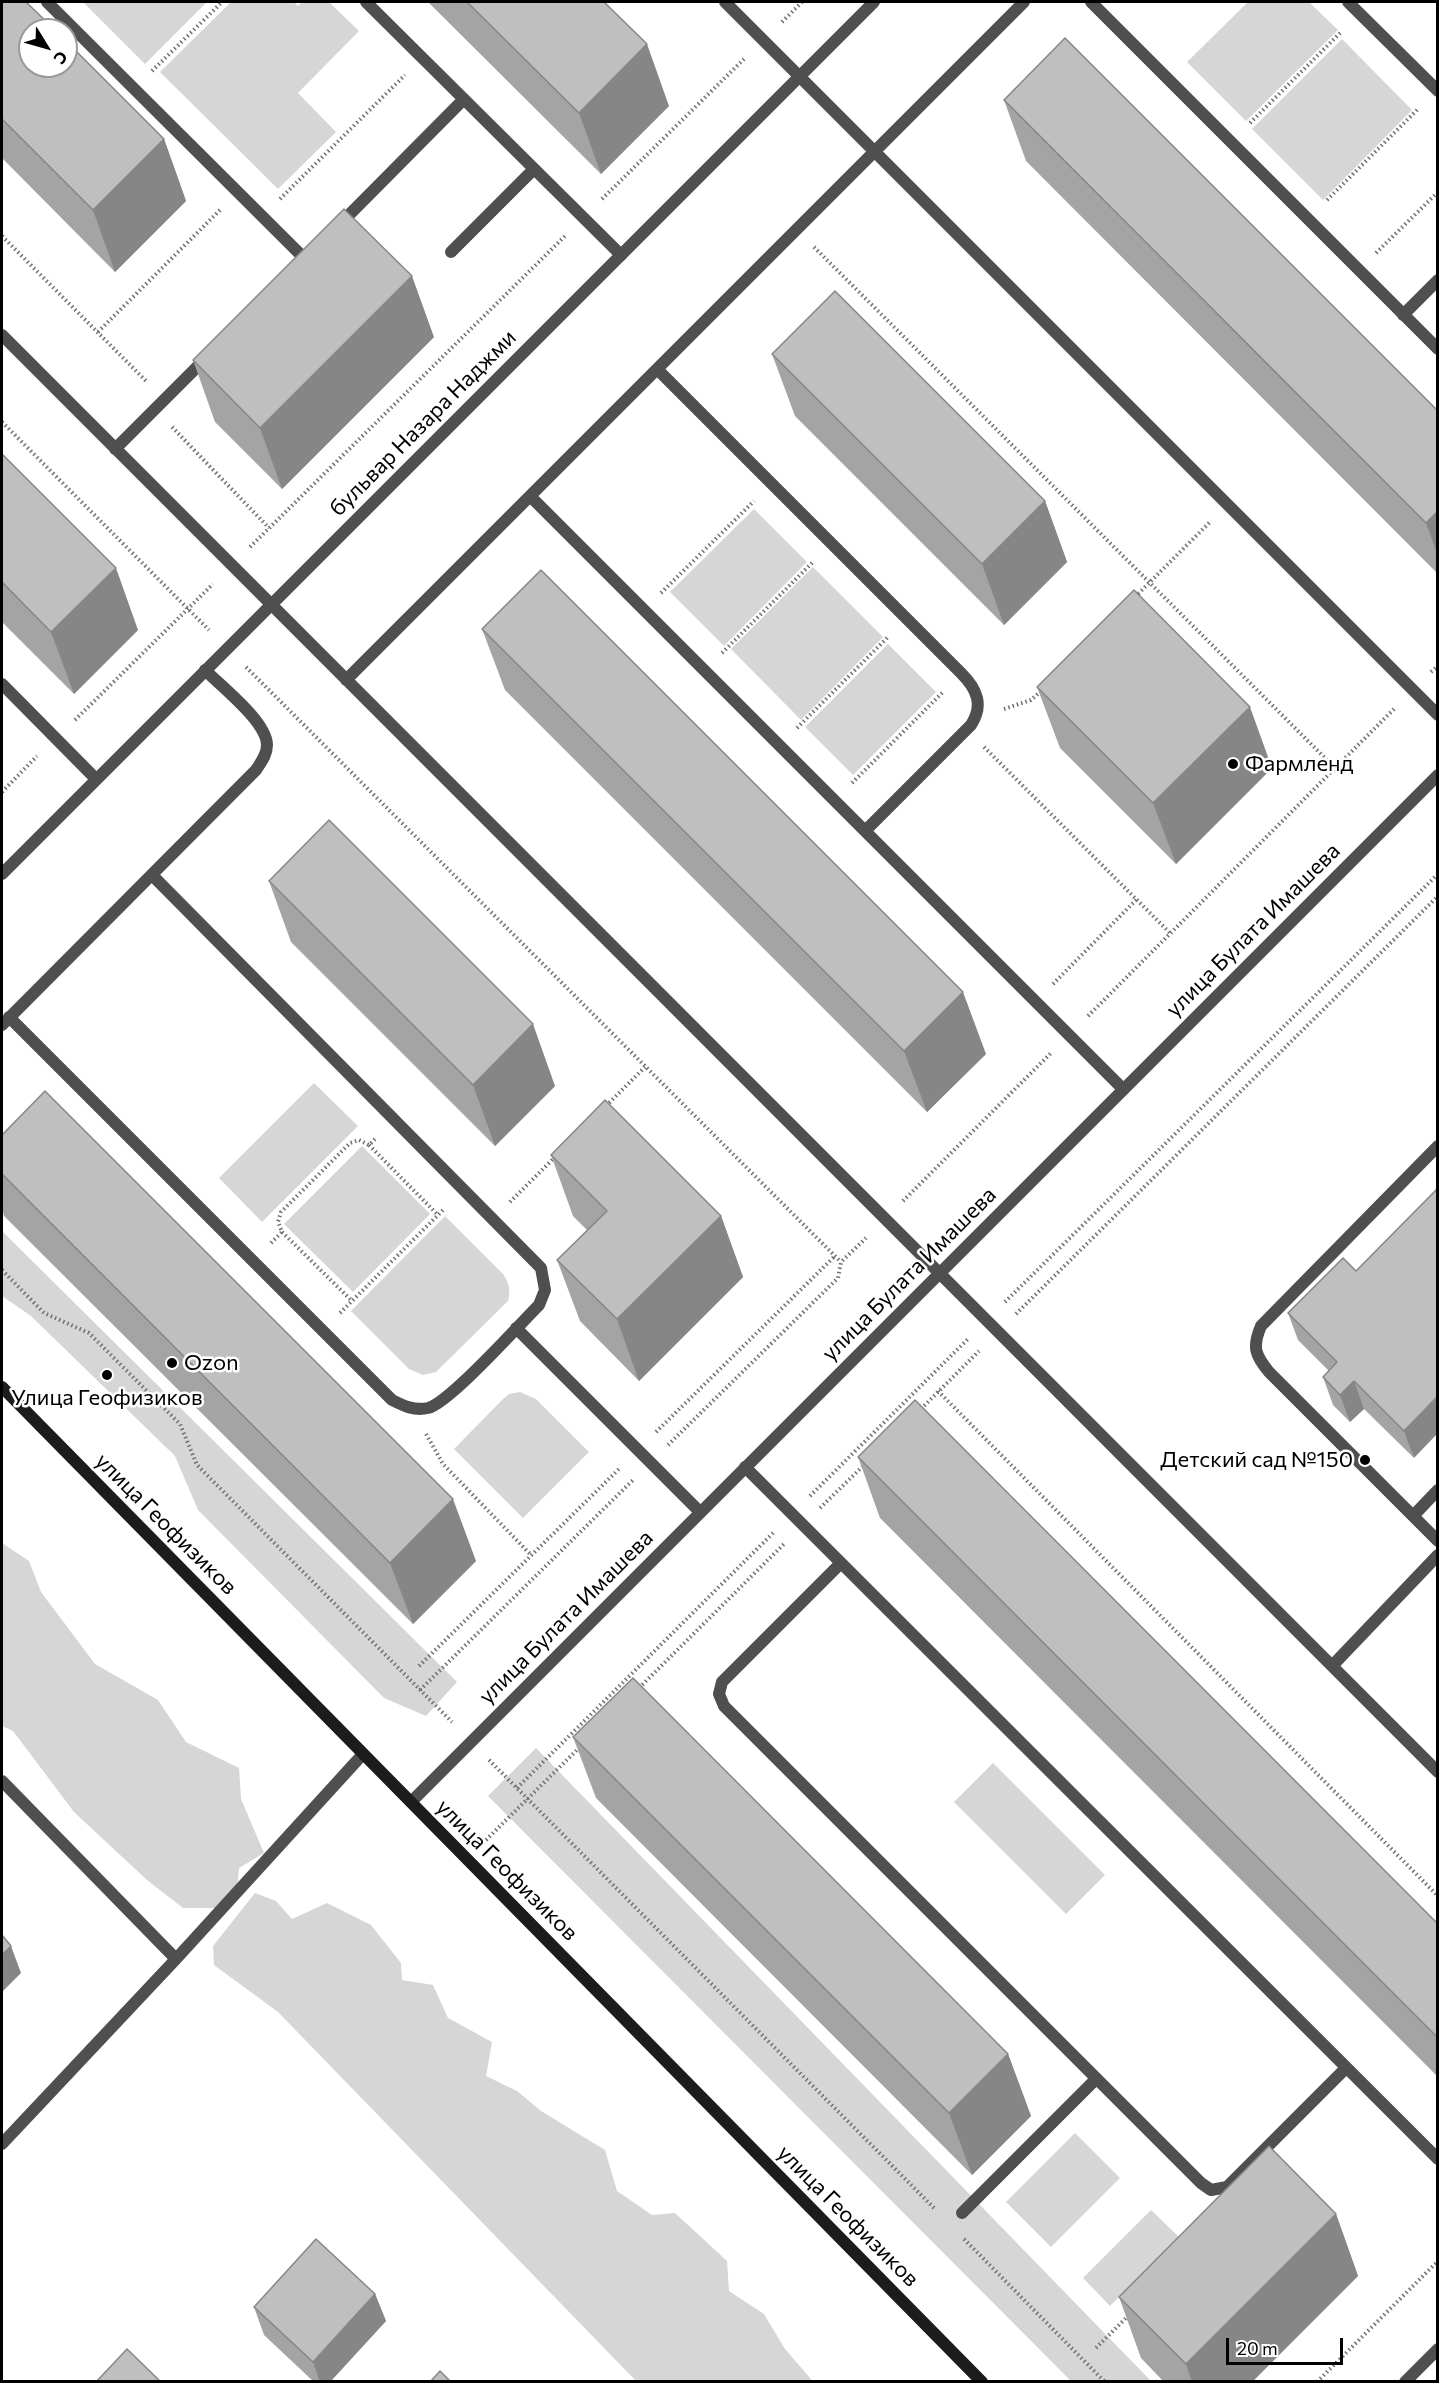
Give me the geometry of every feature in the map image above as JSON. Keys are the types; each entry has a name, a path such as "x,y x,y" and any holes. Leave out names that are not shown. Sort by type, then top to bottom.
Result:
{"street":[{"path":"47,2 305,259"},
{"path":"366,2 621,255"},
{"path":"725,2 1437,715"},
{"name":"бульвар Назара Наджми","path":"2,874 874,2"},
{"path":"346,680 1024,2"},
{"path":"1090,2 1437,349"},
{"path":"1348,2 1437,91"},
{"path":"330,234 465,99"},
{"path":"451,252 534,169"},
{"path":"1403,315 1437,280"},
{"path":"2,335 1437,1772"},
{"path":"115,448 216,349"},
{"path":"657,369 962,673 976,692 979,709 967,729 865,831"},
{"path":"530,496 1123,1089"},
{"path":"152,875 534,1258 545,1279 545,1290 539,1305 443,1402 419,1410 406,1408 392,1400 253,1261 5,1021 256,770 265,756 267,746 261,726 205,670"},
{"path":"2,684 96,779"},
{"name":"улица Булата Имашева","path":"411,1802 1437,775"},
{"path":"1437,1146 1261,1326 1254,1342 1255,1355 1269,1372 1414,1515 1437,1541"},
{"path":"516,1328 700,1512"},
{"name":"улица Геофизиков","path":"2,1387 982,2382"},
{"path":"745,1467 1437,2159"},
{"path":"1414,1515 1437,1490"},
{"path":"1332,1666 1437,1556"},
{"path":"842,1563 722,1682 720,1700 1096,2079 1201,2183 1211,2190 1219,2190 1227,2187 1346,2068"},
{"path":"2,2144 176,1959 363,1754"},
{"path":"2,1781 176,1959"},
{"path":"962,2213 1096,2079"},
{"path":"1405,2382 1437,2349"}],"path":[{"path":"134,89 222,2"},
{"path":"2,792 802,2"},
{"path":"1231,142 1360,14"},
{"path":"262,217 422,57"},
{"path":"1308,219 1437,91"},
{"path":"98,332 237,192"},
{"path":"1359,270 1437,192"},
{"path":"796,229 1335,768"},
{"path":"2,236 145,380 182,440 269,528"},
{"path":"2,422 842,1262 1437,666"},
{"path":"644,610 771,483"},
{"path":"1133,599 1227,504"},
{"path":"704,670 831,543"},
{"path":"780,746 907,618"},
{"path":"834,800 962,673"},
{"path":"979,709 1009,709 1020,705 1031,700 1049,682"},
{"path":"967,729 1170,933"},
{"path":"913,1416 1437,896"},
{"path":"1035,1001 1137,899"},
{"path":"603,1108 645,1066"},
{"path":"369,1145 395,1119"},
{"path":"352,1302 282,1232 278,1222 281,1212 350,1143 359,1140 369,1145 438,1215"},
{"path":"494,1218 561,1150"},
{"path":"323,1330 465,1188"},
{"path":"253,1261 282,1232"},
{"path":"2,1270 44,1313 90,1333 180,1424 197,1465 938,2213"},
{"path":"938,1391 1437,1896"},
{"path":"419,1410 430,1444 443,1464 531,1555"},
{"path":"633,1694 871,1458"},
{"path":"467,1859 582,1744"},
{"path":"963,2238 1105,2382"},
{"path":"1317,2382 1437,2261"},
{"path":"1096,2348 1137,2308"}],"shaded area":[{"path":"83,2 207,2 145,64"},
{"path":"231,2 294,2 298,6 302,2 329,2 359,31 298,93 336,132 278,189 160,72"},
{"path":"1248,2 1309,2 1338,30 1246,121 1187,62"},
{"path":"1342,39 1412,110 1323,200 1252,129"},
{"path":"754,509 807,562 724,646 670,592"},
{"path":"813,567 883,637 801,720 731,649"},
{"path":"888,644 936,692 853,775 805,727"},
{"path":"314,1083 358,1126 262,1222 219,1178"},
{"path":"362,1146 430,1214 353,1292 284,1224"},
{"path":"445,1216 503,1274 509,1287 509,1297 508,1301 436,1372 423,1375 409,1369 351,1311"},
{"path":"2,1231 457,1682 426,1716 384,1698 198,1510 175,1456 31,1316 2,1296"},
{"path":"520,1392 536,1399 589,1452 523,1518 454,1449 503,1399 509,1394"},
{"path":"2,1543 29,1561 41,1592 95,1664 158,1700 186,1742 239,1768 241,1799 264,1853 239,1868 237,1889 217,1908 183,1908 147,1880 74,1812 13,1731 2,1726"},
{"path":"536,1748 1151,2381 1071,2381 488,1796"},
{"path":"993,1763 1105,1875 1066,1914 954,1802"},
{"path":"255,1893 276,1901 292,1919 327,1903 371,1925 401,1963 402,1980 433,1985 448,2018 492,2042 486,2076 517,2091 541,2111 605,2150 617,2191 652,2215 675,2213 727,2261 729,2291 764,2314 785,2349 811,2381 636,2381 278,2012 214,1965 213,1946"},
{"path":"1075,2133 1120,2178 1051,2247 1006,2202"},
{"path":"1151,2210 1179,2237 1110,2306 1083,2278"}],"building":[{"path":"2,2 26,2 43,18 18,18 18,78 78,78 78,53 164,139 93,210 2,119"},
{"path":"467,2 604,2 647,44 579,113"},
{"path":"1065,38 1437,410 1437,512 1426,523 1004,100"},
{"path":"344,209 412,276 260,428 193,360"},
{"path":"835,291 1045,501 982,564 772,354"},
{"path":"2,454 116,568 51,632 2,582"},
{"path":"541,570 963,992 904,1051 482,629"},
{"path":"1134,590 1250,707 1153,803 1037,687"},
{"path":"329,820 533,1024 473,1085 269,881"},
{"path":"45,1091 453,1499 390,1563 2,1174 2,1135"},
{"path":"605,1100 721,1216 617,1319 557,1260 607,1211 551,1155"},
{"path":"1437,1189 1437,1397 1404,1431 1354,1381 1340,1395 1323,1377 1337,1362 1288,1313 1343,1258 1356,1271"},
{"path":"915,1400 1437,1923 1437,2037 858,1457"},
{"path":"633,1678 1008,2054 949,2113 573,1737"},
{"path":"2,1935 11,1946 2,1955"},
{"path":"1269,2146 1336,2214 1186,2364 1119,2297"},
{"path":"316,2239 375,2294 313,2362 254,2307"},
{"path":"127,2349 161,2382 96,2382"},
{"path":"440,2371 451,2382 430,2382"}],"place":[{"name":"Фармленд","path":"1233,764"},
{"name":"Ozon","path":"172,1363"},
{"name":"Улица Геофизиков","path":"107,1375"},
{"name":"Детский сад №150","path":"1365,1460"}]}
